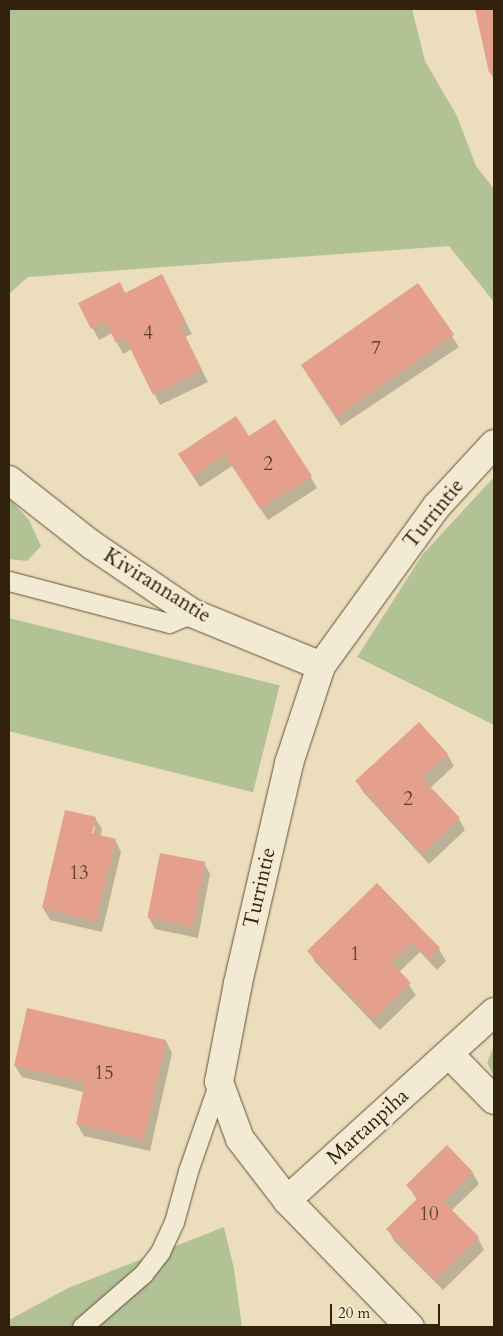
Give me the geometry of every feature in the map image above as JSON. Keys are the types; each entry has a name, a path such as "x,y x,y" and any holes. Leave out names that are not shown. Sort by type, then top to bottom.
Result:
{"street":[{"name":"Turrintie","path":"219,1082 238,984 289,763 321,666 437,506 494,444"},
{"name":"Kivirannantie","path":"9,480 92,545 192,613 321,666"},
{"name":"Martanpiha","path":"287,1200 494,1012"},
{"path":"449,1054 494,1100"},
{"path":"219,1082 240,1139 287,1200 410,1327"}],"lane":[{"path":"9,581 169,623 192,613"},
{"path":"82,1327 143,1274 160,1252 174,1222 188,1171 219,1082"}],"green space":[{"path":"9,9 412,9 425,61 457,116 476,166 494,189 494,302 449,246 28,277 9,294"},
{"path":"494,477 494,725 357,657 423,554"},
{"path":"9,498 29,520 41,546 27,561 9,559"},
{"path":"9,618 280,685 253,792 9,731"},
{"path":"494,1046 494,1076 487,1063"},
{"path":"224,1227 234,1269 242,1327 9,1327 9,1320 68,1288"}],"building":[{"path":"475,9 494,9 494,72 489,73"},
{"path":"162,274 186,322 180,325 202,370 153,395 125,338 116,343 106,322 91,329 78,303 120,282 125,293"},
{"path":"418,283 454,335 337,417 301,365"},
{"path":"236,416 249,436 275,419 312,476 260,509 225,455 193,476 178,454"},
{"path":"419,722 448,754 422,778 460,818 422,853 355,781"},
{"path":"65,810 96,817 92,833 116,839 96,921 42,908"},
{"path":"160,853 205,862 193,927 147,918"},
{"path":"377,883 440,948 429,959 412,942 391,962 411,983 373,1019 307,951"},
{"path":"27,1008 166,1040 144,1140 76,1124 85,1082 14,1066"},
{"path":"447,1145 473,1172 443,1201 479,1237 435,1280 386,1229 418,1198 406,1185"}]}
